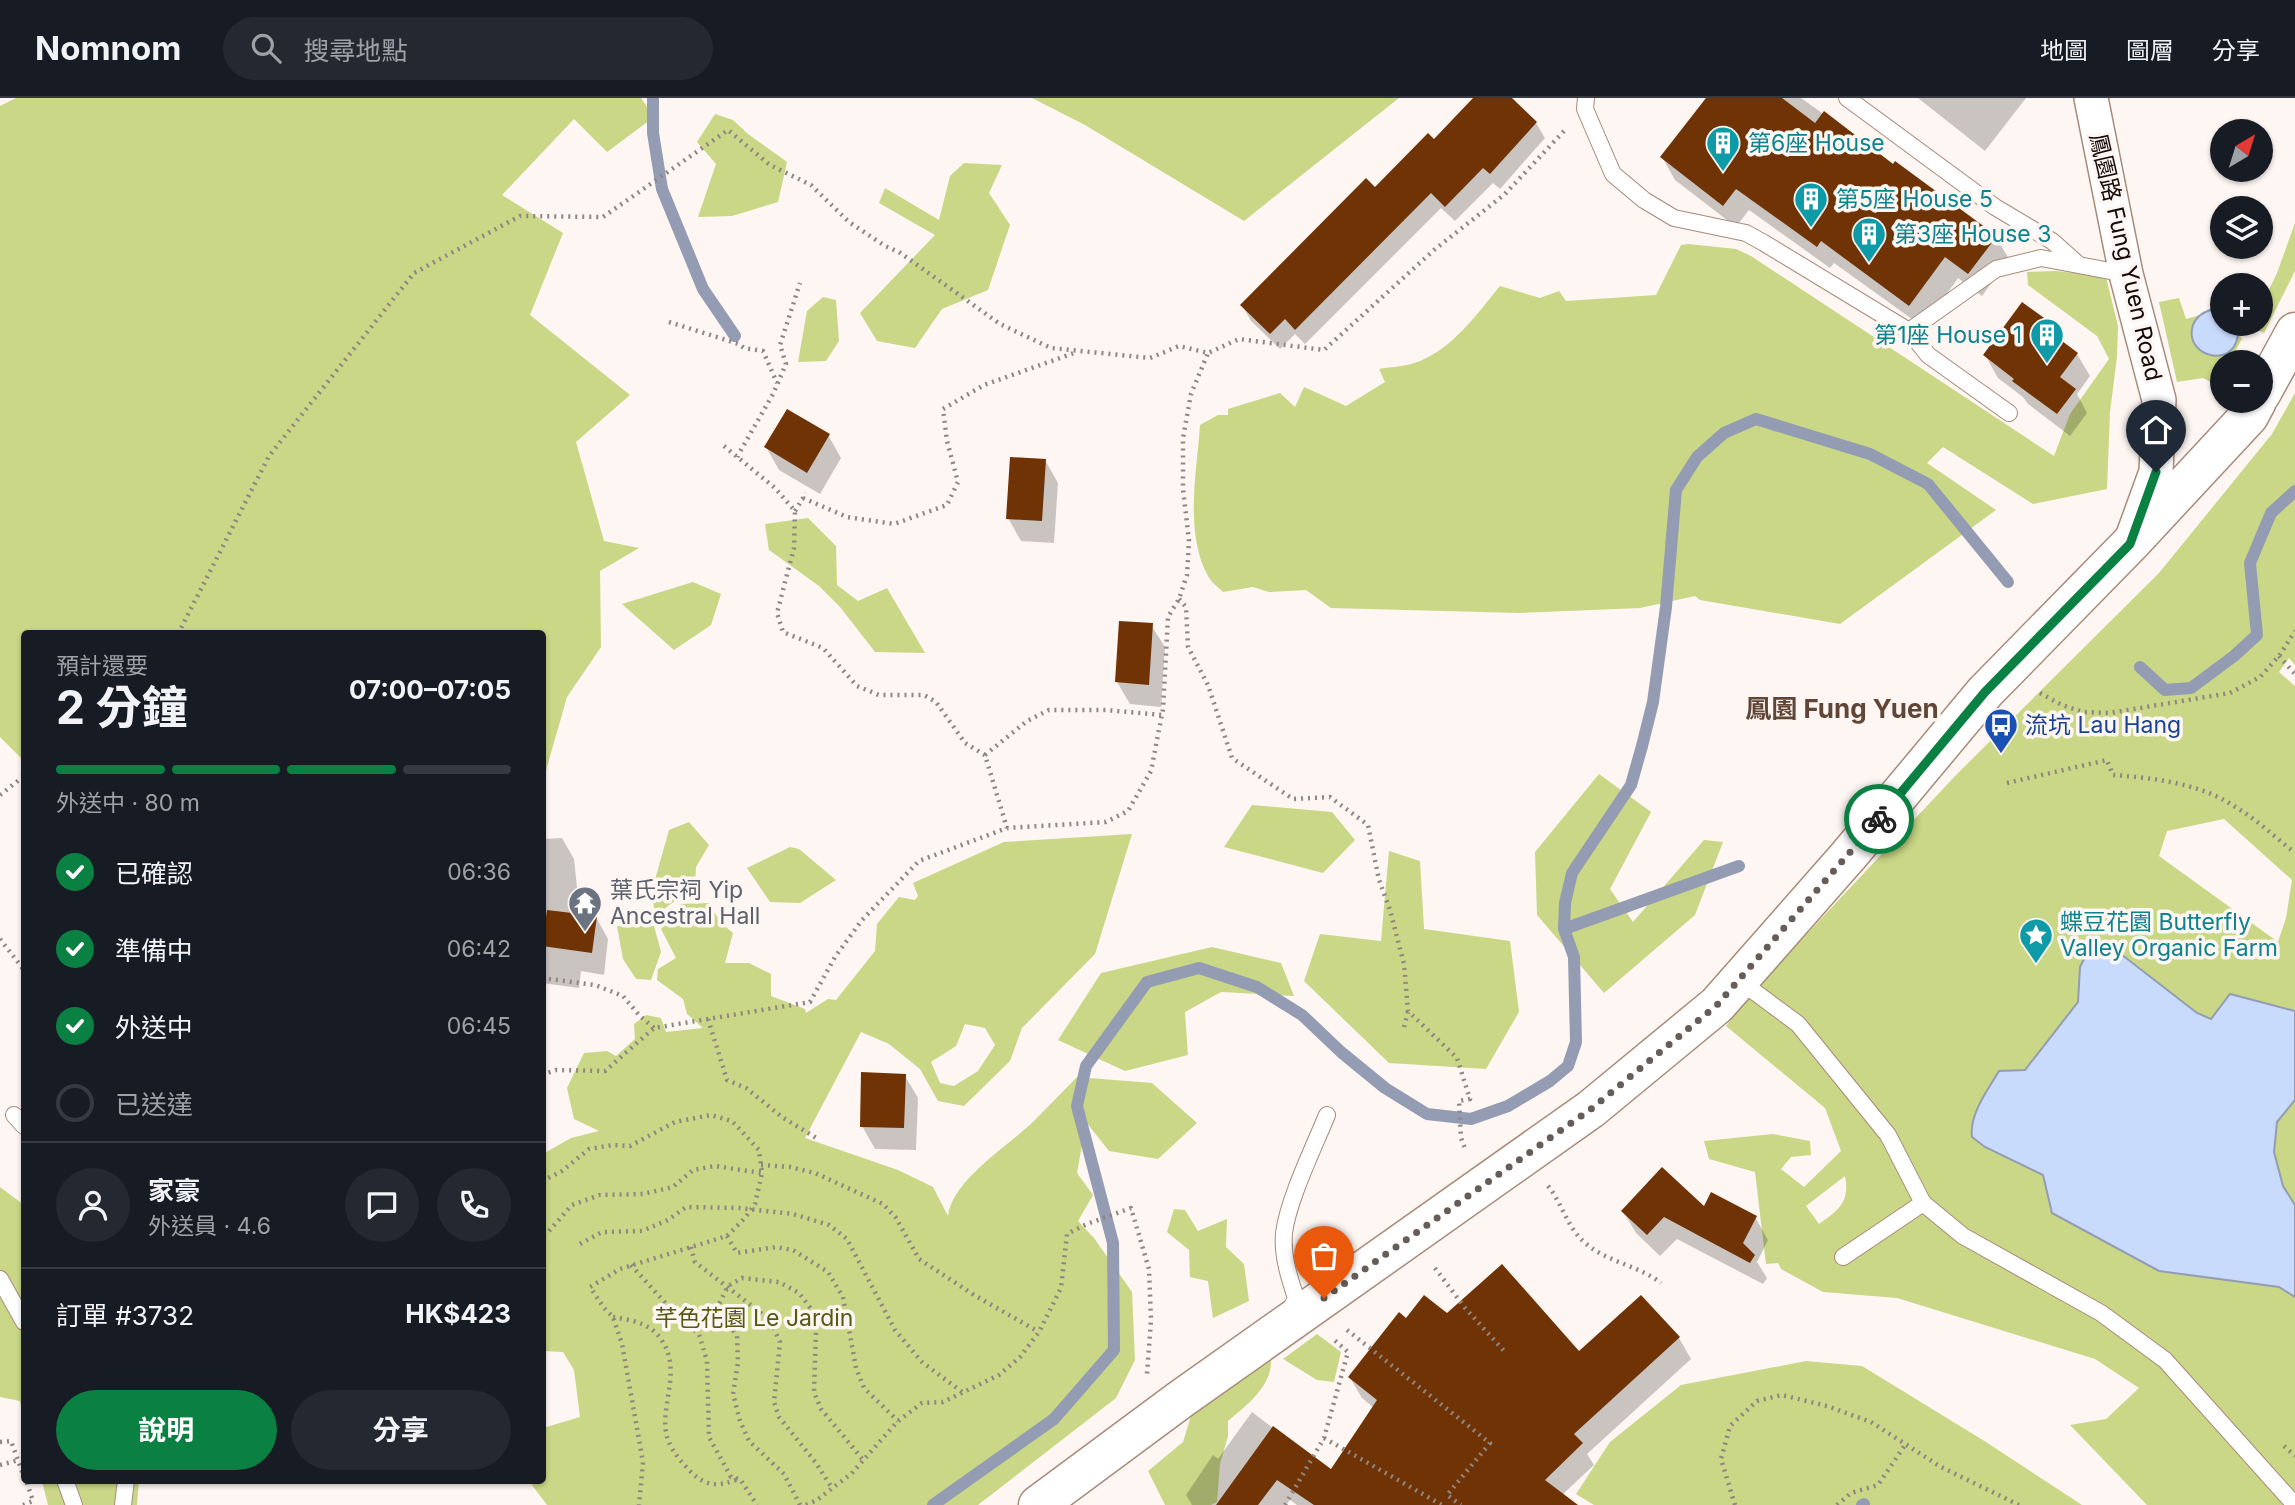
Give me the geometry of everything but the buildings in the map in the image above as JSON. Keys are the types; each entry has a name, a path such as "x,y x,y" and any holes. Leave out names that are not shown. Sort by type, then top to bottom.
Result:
{"street":[{"name":"鳳園路 Fung Yuen Road","path":"1038,1505 1291,1321 1591,1109 1717,1005 1985,692 2130,544 2156,472 2159,400 2126,274 2091,98"},
{"path":"2273,372 2295,332"},
{"path":"2130,544 2251,413"}],"lane":[{"path":"1847,98 1995,207 2052,241 2079,265"},
{"path":"1585,104 1613,174 1644,200 1674,218 1746,233 1909,331 1928,355 2009,413"},
{"path":"1909,331 1996,270 2041,258 2126,274"},
{"path":"1740,981 1798,1024 1888,1135 1923,1203 1963,1236 2101,1313 2165,1360 2295,1505"},
{"path":"1291,1321 1296,1298 1287,1269 1284,1234 1290,1209 1327,1115"},
{"path":"1843,1257 1923,1203"},
{"path":"0,1279 21,1317"},
{"path":"66,1484 74,1505"},
{"path":"123,1505 126,1484"}],"path":[{"path":"180,630 269,456 414,273 520,216 603,217 728,130 770,165 811,185 849,222 909,259 1000,324 1051,348 1150,358 1179,346 1208,353 1239,339 1324,350 1434,250 1505,194 1585,104"},
{"path":"737,457 778,384 786,364 780,345 800,283"},
{"path":"669,323 739,344 744,348 763,351 778,384"},
{"path":"1007,828 985,755 965,743 936,702 924,695 880,695 857,686 823,648 783,632 776,613 794,548 795,511 805,496 847,517 894,524 947,505 958,482 947,442 943,409 984,385 1075,352"},
{"path":"546,1074 556,1070 605,1071 654,1028 810,1002 835,957 862,920 919,861 1007,828 1106,822 1128,811 1151,771 1162,715 1168,617 1179,599 1187,575 1189,541 1183,489 1183,438 1191,394 1208,353"},
{"path":"724,446 775,488 795,511"},
{"path":"1179,599 1186,607 1188,647 1208,685 1232,758 1293,799 1330,797 1368,825 1379,880 1404,964 1408,1011 1404,1027"},
{"path":"2034,689 2062,705 2082,712 2110,713 2230,693 2260,677 2279,656 2295,631"},
{"path":"2279,656 2295,674"},
{"path":"985,755 1027,721 1049,710 1106,710 1162,715"},
{"path":"2007,783 2107,760 2113,775 2172,782 2221,798 2295,853"},
{"path":"0,795 21,778"},
{"path":"0,939 21,966"},
{"path":"546,979 594,985 623,996 654,1028"},
{"path":"1408,1011 1457,1058 1470,1099 1459,1101 1461,1139"},
{"path":"708,1019 727,1080 746,1088 782,1117 818,1139"},
{"path":"546,1179 562,1171 590,1149 613,1145 630,1146 675,1122 711,1115 732,1121 759,1150 762,1173 754,1204 727,1236 620,1269 590,1287 613,1317 622,1344 643,1462 639,1505"},
{"path":"1523,1156 1551,1190 1565,1216 1584,1242 1614,1261 1649,1274 1661,1283"},
{"path":"761,1165 790,1167 815,1173 883,1204 895,1218 919,1259 974,1295 1039,1332"},
{"path":"549,1231 572,1205 600,1195 643,1194 673,1187 693,1170 715,1166 762,1173"},
{"path":"580,1244 602,1232 642,1231 668,1220 685,1207 739,1208 793,1214 829,1225 847,1239 895,1330 922,1362 962,1393"},
{"path":"864,1461 821,1409 814,1392 816,1331 811,1310 799,1293 779,1282 742,1278 728,1286 717,1308 737,1336 738,1363 733,1394 740,1421 749,1441 784,1474 803,1505 851,1474 864,1461 898,1421 922,1403 943,1402 999,1376 1020,1357 1039,1332 1061,1289 1067,1234 1131,1208 1149,1269 1151,1320 1146,1386"},
{"path":"727,1236 737,1253 776,1247 793,1250 828,1272 843,1297 856,1368 864,1388 898,1421"},
{"path":"691,1247 695,1262 770,1320 780,1342 774,1402 779,1417 816,1463 832,1488"},
{"path":"631,1265 679,1318 699,1334 707,1361 709,1437 731,1477 740,1479 757,1505"},
{"path":"1433,1265 1465,1308 1506,1353"},
{"path":"613,1317 641,1322 660,1337 668,1354 671,1386 666,1414 668,1440 683,1464 698,1479 720,1486 740,1479"},
{"path":"1285,1505 1324,1438 1348,1352 1291,1321"},
{"path":"1342,1326 1490,1443 1447,1495 1461,1505"},
{"path":"1735,1505 1721,1459 1730,1426 1757,1401 1782,1395 1827,1406 1871,1422 1941,1467 2019,1505"},
{"path":"1324,1438 1442,1505"},
{"path":"0,1442 11,1441 21,1466"},
{"path":"1837,1505 1851,1493 1878,1485 1905,1445"},
{"path":"0,1465 19,1460"},
{"path":"23,1505 33,1501 27,1484"}],"green space":[{"path":"16,98 641,98 654,117 607,152 574,119 502,195 563,233 530,315 630,395 576,442 604,541 639,548 600,571 601,647 567,697 546,770 546,630 21,630 21,758 0,737 0,106"},
{"path":"1032,98 1399,98 1244,221 1085,125"},
{"path":"715,114 733,120 787,162 778,202 732,216 698,217 716,164 697,142"},
{"path":"964,163 1002,165 989,193 1010,225 988,290 942,309 915,348 877,341 860,313 935,235 879,203 885,188 939,220 950,176"},
{"path":"2295,223 2295,271 2273,315 2273,281"},
{"path":"1681,245 1736,249 1751,256 2054,456 2070,414 2109,359 2097,336 2028,285 2027,272 2056,271 2106,277 2118,326 2110,412 2107,489 2033,504 1943,447 1927,463 1996,510 1840,624 1700,600 1695,596 1640,608 1519,613 1331,608 1306,590 1269,592 1253,587 1223,592 1209,578 1196,540 1194,521 1200,425 1218,415 1228,415 1228,409 1280,393 1295,407 1304,387 1346,406 1385,382 1379,369 1403,366 1425,359 1450,342 1472,321 1500,286 1540,298 1559,291 1566,301 1656,295"},
{"path":"823,297 836,300 839,341 826,361 798,362 807,311"},
{"path":"2179,298 2186,319 2200,315 2192,328 2210,334 2210,336 2237,342 2240,336 2242,339 2236,350 2210,350 2210,382 2203,378 2177,382 2159,302"},
{"name":"蝶豆花園 Butterfly Valley Organic Farm","path":"2295,393 2295,665 2289,658 2279,672 2295,686 2295,1505 2147,1505 2070,1425 2106,1419 2139,1388 2095,1359 1897,1298 1823,1292 1781,1269 1778,1263 1766,1264 1755,1172 1709,1159 1704,1141 1773,1134 1810,1141 1811,1155 1791,1157 1781,1169 1804,1187 1841,1151 1825,1108 1726,1026 1756,988 1958,773 2159,573 2272,434","holes":["2224,819 2292,880 2286,918 2278,942 2159,856 2167,831","1845,1176 1844,1199 1832,1214 1819,1224 1806,1206"]},
{"path":"808,518 836,546 837,585 858,601 887,588 925,653 875,652 840,607 819,586 769,550 765,524"},
{"path":"693,582 721,594 711,625 674,650 622,604"},
{"path":"1599,774 1651,812 1610,889 1633,922 1704,840 1723,842 1695,915 1604,993 1537,915 1535,852"},
{"path":"1252,805 1332,812 1355,840 1323,873 1224,847"},
{"path":"689,822 709,845 696,867 695,886 656,915 651,894 669,830"},
{"name":"芊色花園 Le Jardin","path":"1132,834 1095,954 1022,1028 1010,1061 964,1106 938,1101 920,1069 889,1044 861,1032 805,1138 898,1170 933,1187 948,1216 960,1189 971,1176 1035,1120 1077,1077 1152,1083 1197,1123 1158,1159 1109,1151 1086,1122 1077,1173 1093,1195 1078,1221 1094,1238 1132,1292 1135,1360 1116,1398 978,1505 547,1505 531,1484 546,1484 546,1427 580,1417 574,1370 563,1352 546,1351 546,1152 571,1138 599,1131 574,1119 567,1088 584,1053 607,1051 616,1056 635,1039 634,1024 646,1015 661,1018 666,1032 703,1028 687,1014 683,999 657,980 658,969 676,958 661,929 680,904 709,903 721,923 733,933 725,963 749,963 771,974 771,996 805,1009 806,1013 828,999 836,1000 875,951 877,924 899,897 915,900 918,896 913,883 1004,842","holes":["965,1024 985,1028 995,1045 978,1071 954,1086 940,1083 931,1062 956,1046"]},
{"path":"790,847 799,849 836,880 800,903 770,902 747,868"},
{"path":"1389,851 1420,861 1424,929 1510,941 1519,1012 1486,1069 1389,1063 1304,981 1320,934 1381,941"},
{"path":"617,926 654,926 661,952 651,980 636,979 623,959"},
{"path":"1212,947 1281,963 1294,996 1221,992 1185,1012 1188,1055 1125,1071 1058,1040 1101,973"},
{"path":"0,1187 21,1203 21,1405 20,1401 0,1397"},
{"path":"1174,1209 1185,1210 1198,1231 1227,1219 1226,1247 1244,1264 1249,1301 1213,1318 1208,1281 1190,1277 1189,1250 1167,1232"},
{"path":"1317,1334 1341,1352 1334,1382 1317,1380 1283,1359"},
{"path":"1271,1358 1271,1368 1263,1386 1228,1421 1228,1436 1220,1464 1217,1502 1211,1505 1165,1505 1148,1471 1183,1442 1194,1406"},
{"path":"1806,1361 1862,1366 2082,1505 1594,1505 1576,1494 1610,1442 1681,1385"},
{"path":"43,1484 139,1484 137,1505 48,1505"}],"water":[{"path":"2210,310 2210,336 2237,336 2231,350 2210,350 2210,355 2196,346 2192,337 2193,325 2204,312"},
{"path":"2117,951 2197,1013 2211,1019 2230,994 2295,1011 2295,1100 2277,1122 2274,1152 2283,1186 2295,1205 2295,1297 2279,1287 2159,1271 2052,1213 2043,1175 1985,1147 1972,1137 1976,1111 1999,1071 2025,1070 2078,1002 2080,967 2085,957"}],"waterway":[{"path":"653,98 653,133 662,189 703,289 735,336"},
{"path":"933,1505 1054,1419 1114,1350 1113,1243 1077,1106 1086,1066 1147,982 1199,968 1257,987 1302,1015 1385,1088 1427,1114 1471,1119 1508,1106 1550,1081 1568,1066 1576,1042 1574,957 1564,929 1565,903 1572,873 1631,785 1653,702 1666,607 1676,490 1697,457 1724,433 1756,419 1870,454 1928,484 2008,582"},
{"path":"2140,667 2165,690 2191,688 2257,635 2250,563 2271,513 2295,491"},
{"path":"1564,929 1739,866"}],"way so far":[{"path":"1324,1298 1591,1109 1717,1005 1879,819"}],"place":[{"name":"第6座 House","path":"1723,173"},
{"name":"第5座 House 5","path":"1811,229"},
{"name":"第3座 House 3","path":"1869,264"},
{"name":"第1座 House 1","path":"2047,365"},
{"name":"流坑 Lau Hang","path":"2001,755"},
{"name":"葉氏宗祠 Yip Ancestral Hall","path":"585,933"},
{"name":"蝶豆花園 Butterfly Valley Organic Farm","path":"2036,965"}],"district":[{"name":"鳳園 Fung Yuen","path":"1842,709"}],"route":[{"path":"1879,819 1985,692 2130,544 2156,472"}]}
